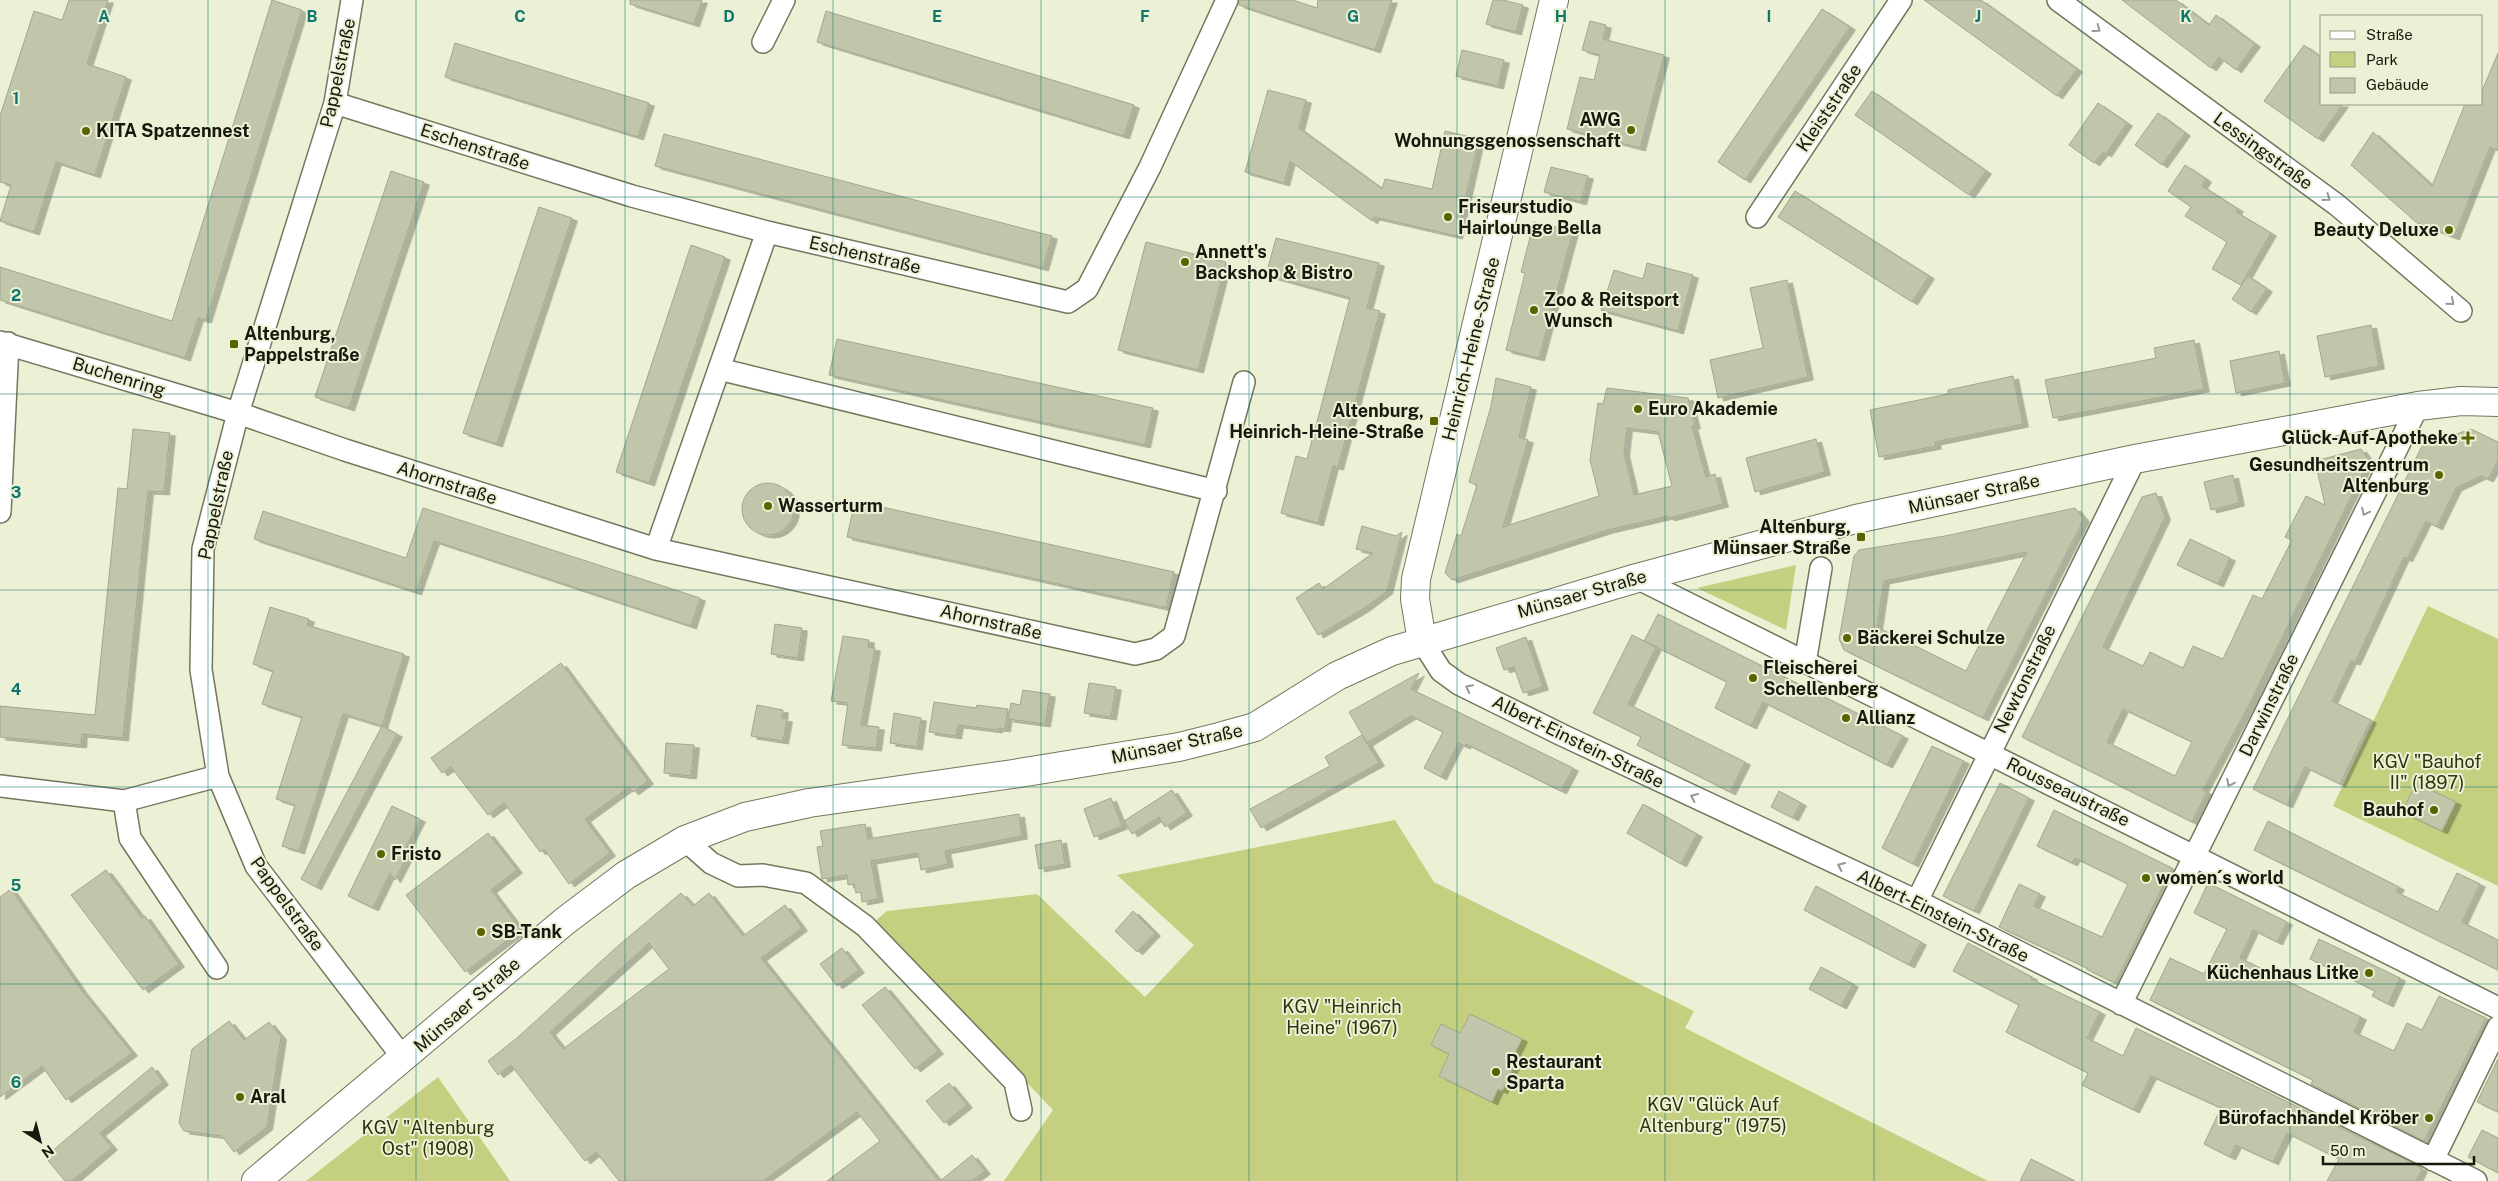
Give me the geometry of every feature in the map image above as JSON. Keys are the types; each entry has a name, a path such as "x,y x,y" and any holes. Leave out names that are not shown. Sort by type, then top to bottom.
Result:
{"street":[{"name":"Pappelstraße","path":"352,0 335,103 238,413 203,549 201,670 218,776 256,866 404,1059"},
{"path":"763,42 784,0"},
{"name":"Eschenstraße","path":"335,103 632,196 766,232 1068,302 1087,288 1150,167 1227,0"},
{"name":"Heinrich-Heine-Straße","path":"1422,641 1415,599 1419,567 1554,0"},
{"name":"Kleiststraße","path":"1757,217 1901,0"},
{"name":"Lessingstraße","path":"2058,0 2337,205 2461,311"},
{"path":"656,549 766,232"},
{"path":"0,512 4,342"},
{"name":"Buchenring","path":"4,342 238,413"},
{"path":"718,369 1216,491"},
{"name":"Ahornstraße","path":"238,413 656,549 1135,654 1156,649 1174,636 1216,491 1244,382"},
{"name":"Münsaer Straße","path":"256,1181 404,1059 565,921 626,875 685,840 745,817 809,803 1179,747 1255,728 1350,669 1422,641 1637,578 1856,519 2135,459 2418,406 2462,401 2498,402"},
{"name":"Darwinstraße","path":"2121,1004 2418,406"},
{"name":"Newtonstraße","path":"1917,901 2135,459"},
{"path":"1805,663 1821,568"},
{"name":"Rousseaustraße","path":"1637,578 2498,1008"},
{"name":"Albert-Einstein-Straße","path":"1422,641 1442,671 1459,684 1570,739 1917,901 2476,1181"},
{"path":"0,786 124,800 218,776"},
{"path":"124,800 130,838 217,968"},
{"path":"685,840 710,863 738,876 763,876 806,883 865,926 1015,1082 1020,1110"},
{"path":"2433,1160 2498,1027"}],"green space":[{"path":"1796,565 1786,630 1697,588"},
{"name":"KGV \"Bauhof II\" (1897)","path":"2428,606 2498,639 2498,886 2333,806"},
{"name":"KGV \"Heinrich Heine\" (1967)","path":"1395,820 1434,882 1694,1011 1685,1028 1988,1181 1004,1181 1053,1110 874,922 887,911 1037,894 1145,997 1194,945 1117,875"},
{"name":"KGV \"Altenburg Ost\" (1908)","path":"438,1077 510,1181 306,1181"}],"building":[{"name":"KITA Spatzennest","path":"69,0 108,0 87,64 126,77 95,175 56,162 34,232 0,221 11,185 0,182 0,116 34,11 62,20"},
{"path":"272,0 302,10 206,320 198,318 185,358 0,300 0,267 172,321"},
{"path":"630,0 702,0 694,24 630,4"},
{"path":"1239,0 1293,0 1317,8 1318,0 1392,0 1375,50 1239,5"},
{"path":"1493,0 1503,0 1523,5 1516,32 1486,24"},
{"path":"1924,0 1981,0 2077,69 2057,96"},
{"path":"2122,0 2176,0 2209,25 2216,15 2255,44 2236,70 2219,57 2211,68"},
{"path":"1822,9 1850,27 1745,180 1718,162"},
{"path":"826,11 1134,105 1124,136 817,42"},
{"path":"1590,21 1606,25 1603,39 1664,55 1640,148 1567,129 1580,77 1594,80 1600,55 1582,50"},
{"path":"455,43 649,103 638,137 445,77"},
{"path":"2304,45 2320,57 2320,105 2342,105 2318,139 2264,101"},
{"path":"1462,50 1504,60 1498,86 1456,76"},
{"path":"2498,53 2498,150 2490,147 2454,237 2417,223 2351,165 2373,132 2432,186 2465,105 2483,105 2483,89"},
{"path":"1268,90 1306,100 1299,128 1382,189 1385,179 1432,189 1445,131 1479,139 1457,236 1374,217 1372,221 1290,161 1284,183 1245,172"},
{"path":"1872,91 1986,171 1969,195 1855,115"},
{"path":"2098,103 2127,123 2106,154 2103,152 2094,163 2069,145"},
{"path":"2158,113 2185,133 2162,165 2135,145"},
{"path":"664,134 1052,236 1043,268 655,166"},
{"path":"2185,165 2206,179 2202,186 2238,209 2236,212 2271,233 2241,285 2212,269 2227,242 2185,216 2191,207 2168,191"},
{"path":"1551,167 1588,176 1581,202 1544,192"},
{"path":"391,171 424,182 349,408 315,397"},
{"path":"1795,191 1929,276 1912,302 1778,217"},
{"path":"539,207 572,218 497,444 463,433"},
{"path":"1534,222 1573,231 1539,358 1506,350 1525,273 1521,272"},
{"path":"1276,238 1379,263 1367,308 1380,311 1338,467 1333,466 1318,523 1281,513 1296,456 1307,459 1350,298 1266,275"},
{"path":"1146,242 1226,262 1198,370 1118,350"},
{"path":"691,245 725,257 649,483 616,472"},
{"path":"1647,263 1693,275 1678,331 1601,310 1614,270 1643,279"},
{"path":"2248,276 2267,289 2251,312 2232,299"},
{"path":"1787,280 1808,377 1718,398 1710,360 1763,348 1750,288"},
{"path":"2371,325 2379,366 2325,377 2317,336"},
{"path":"837,339 1153,408 1145,445 829,375"},
{"path":"2194,340 2204,389 2053,418 2045,380 2156,358 2154,348"},
{"path":"2279,351 2285,383 2236,393 2230,361"},
{"path":"2013,376 2023,424 1935,442 1936,446 1879,457 1870,410 1948,394 1948,390"},
{"path":"1496,378 1531,387 1519,437 1528,440 1503,527 1599,496 1590,460 1598,403 1603,404 1607,388 1688,398 1695,426 1692,426 1706,477 1715,474 1723,504 1669,518 1668,516 1608,530 1452,580 1445,573 1457,534 1461,536 1477,485 1469,482 1491,406","holes":["1627,428 1658,432 1672,486 1634,495 1624,453"]},
{"path":"133,429 170,433 164,492 148,491 123,738 82,734 81,745 0,737 0,706 95,715 118,488 127,489"},
{"path":"2471,429 2498,442 2498,461 2488,479 2481,476 2456,488 2437,527 2426,521 2407,559 2404,557 2355,662 2351,661 2332,701 2371,720 2340,784 2305,767 2287,805 2253,789 2422,446"},
{"path":"1816,439 1825,472 1755,492 1746,458"},
{"path":"2361,449 2369,460 2249,705 2203,790 2207,792 2192,822 2022,737 2142,497 2156,493 2165,517 2103,647 2143,666 2150,652 2183,668 2193,646 2223,659 2253,595 2262,599 2292,540 2285,537 2306,496 2325,505 2315,461","holes":["2123,709 2192,742 2175,776 2107,742"]},
{"path":"2233,475 2239,503 2211,510 2204,482"},
{"name":"Wasserturm","path":"768,483 778,485 786,491 792,499 794,509 792,519 786,527 778,533 768,535 758,533 750,527 744,519 742,509 744,499 750,491 758,485"},
{"path":"855,501 1174,572 1166,608 847,537"},
{"path":"423,508 700,598 691,626 434,541 416,592 254,539 263,511 406,558"},
{"path":"2075,508 2084,519 1983,718 1844,650 1839,639 1854,556 1859,550 1945,536","holes":["2027,552 1966,671 1877,627 1884,581"]},
{"path":"1362,526 1396,536 1402,532 1387,591 1363,609 1318,635 1296,598 1319,583 1323,589 1373,553 1356,549"},
{"path":"2190,539 2230,558 2218,584 2177,565"},
{"path":"270,607 309,619 307,625 404,654 382,726 343,714 299,851 282,846 295,805 276,799 302,717 262,704 273,671 253,664"},
{"path":"1658,614 1903,736 1887,765 1763,702 1751,726 1715,708 1727,682 1644,641"},
{"path":"775,624 802,628 798,658 771,654"},
{"path":"1632,635 1656,647 1628,704 1745,762 1730,792 1637,745 1641,737 1593,713"},
{"path":"843,636 869,640 868,647 875,648 861,725 879,727 876,748 842,745 848,703 831,701"},
{"path":"1526,637 1543,687 1523,693 1514,667 1504,670 1496,648"},
{"path":"561,663 648,781 633,792 629,787 585,819 610,853 569,884 544,849 540,852 504,803 488,815 451,767 442,773 431,758"},
{"path":"1419,673 1411,689 1573,768 1561,791 1466,744 1465,746 1458,743 1441,777 1424,768 1443,732 1411,716 1367,743 1349,712"},
{"path":"1089,683 1116,687 1111,717 1084,713"},
{"path":"1023,690 1050,694 1045,724 1008,719 1011,703 1020,705"},
{"path":"934,702 976,708 977,705 1008,709 1005,729 998,728 997,730 958,725 956,736 929,732"},
{"path":"757,705 783,710 782,718 787,719 783,741 751,736"},
{"path":"894,713 921,718 917,747 890,743"},
{"path":"382,726 397,734 316,887 301,879"},
{"path":"1362,735 1379,763 1261,828 1250,809 1330,766 1325,757"},
{"path":"666,743 694,745 691,776 664,773"},
{"path":"1932,746 1964,761 1913,864 1882,848"},
{"path":"2000,783 2029,798 1974,911 1943,896"},
{"path":"2416,783 2456,802 2442,831 2402,812"},
{"path":"1172,790 1187,813 1165,827 1159,817 1132,834 1124,821"},
{"path":"1779,791 1801,803 1793,818 1771,807"},
{"path":"1111,798 1122,826 1094,837 1084,809"},
{"path":"1643,804 1697,834 1681,864 1627,833"},
{"path":"392,806 420,819 406,847 411,849 395,880 390,873 373,908 348,896"},
{"path":"2054,810 2172,868 2115,983 1999,927 2019,884 2040,894 2034,906 2102,937 2128,884 2075,858 2072,863 2037,846"},
{"path":"1019,814 1022,836 945,851 948,864 921,870 918,853 871,861 878,899 862,902 861,892 856,893 854,884 848,885 847,875 822,879 817,847 823,846 820,831 865,824 868,839"},
{"path":"2268,821 2399,887 2396,892 2438,912 2457,873 2480,884 2462,922 2498,940 2498,970 2254,850"},
{"path":"488,833 517,870 491,890 521,930 465,972 406,895"},
{"path":"1061,840 1065,864 1039,869 1035,845"},
{"path":"106,870 142,918 145,916 179,964 143,990 71,895"},
{"path":"2208,883 2287,922 2277,942 2253,930 2240,958 2361,1017 2354,1032 2394,1051 2407,1023 2422,1030 2439,996 2486,1018 2424,1141 2311,1084 2313,1080 2150,1000 2170,958 2204,974 2227,929 2194,913"},
{"path":"1816,886 1921,942 1909,965 1804,910"},
{"path":"11,889 82,991 132,1053 66,1100 42,1066 0,1097 0,897"},
{"path":"681,893 693,906 709,893 743,936 785,905 802,928 761,958 939,1181 827,1181 880,1141 857,1112 763,1181 619,1181 596,1152 585,1161 511,1065 498,1075 488,1061 517,1038 619,945","holes":["649,943 669,969 563,1049 550,1032"]},
{"path":"1133,911 1155,933 1137,952 1115,931"},
{"path":"2319,939 2400,978 2388,1004 2372,996 2375,991 2310,959"},
{"path":"1968,943 2032,977 2031,979 2100,1012 2087,1038 2123,1056 2136,1028 2413,1163 2422,1169 2416,1181 2327,1181 2339,1159 2287,1133 2273,1162 2236,1145 2230,1157 2204,1144 2221,1108 2151,1076 2134,1110 2082,1085 2088,1073 2006,1032 2019,1005 1953,971"},
{"path":"842,948 859,970 837,986 820,964"},
{"path":"1821,967 1853,984 1841,1006 1809,989"},
{"path":"885,987 938,1051 915,1069 862,1005"},
{"path":"1470,1014 1522,1039 1510,1063 1514,1066 1502,1091 1498,1089 1492,1102 1439,1076 1449,1054 1431,1045 1441,1024 1460,1033"},
{"path":"229,1021 244,1040 269,1022 281,1037 267,1127 234,1152 222,1136 184,1131 179,1123 192,1049"},
{"path":"2498,1059 2498,1112 2477,1102"},
{"path":"152,1067 163,1082 100,1133 112,1147 72,1181 65,1181 45,1157"},
{"path":"949,1083 967,1105 944,1123 926,1101"},
{"path":"2482,1130 2498,1138 2498,1173 2468,1157"},
{"path":"972,1155 985,1171 972,1181 940,1181"},
{"path":"2031,1159 2075,1181 2020,1181"}],"place":[{"name":"AWG Wohnungsgenossenschaft","path":"1631,130"},
{"name":"KITA Spatzennest","path":"86,131"},
{"name":"Friseurstudio Hairlounge Bella","path":"1448,217"},
{"name":"Beauty Deluxe","path":"2449,230"},
{"name":"Annett's Backshop & Bistro","path":"1185,262"},
{"name":"Zoo & Reitsport Wunsch","path":"1534,310"},
{"name":"Altenburg, Pappelstraße","path":"234,344"},
{"name":"Euro Akademie","path":"1638,409"},
{"name":"Altenburg, Heinrich-Heine-Straße","path":"1434,421"},
{"name":"Glück-Auf-Apotheke","path":"2468,438"},
{"name":"Gesundheitszentrum Altenburg","path":"2439,475"},
{"name":"Wasserturm","path":"768,506"},
{"name":"Altenburg, Münsaer Straße","path":"1861,537"},
{"name":"Bäckerei Schulze","path":"1847,638"},
{"name":"Fleischerei Schellenberg","path":"1753,678"},
{"name":"Allianz","path":"1846,718"},
{"name":"Bauhof","path":"2434,810"},
{"name":"Fristo","path":"381,854"},
{"name":"women´s world","path":"2146,878"},
{"name":"SB-Tank","path":"481,932"},
{"name":"Küchenhaus Litke","path":"2369,973"},
{"name":"Restaurant Sparta","path":"1496,1072"},
{"name":"Aral","path":"240,1097"},
{"name":"Bürofachhandel Kröber","path":"2429,1118"}],"park label":[{"name":"KGV \"Glück Auf Altenburg\" (1975)","path":"1713,1115"}]}
